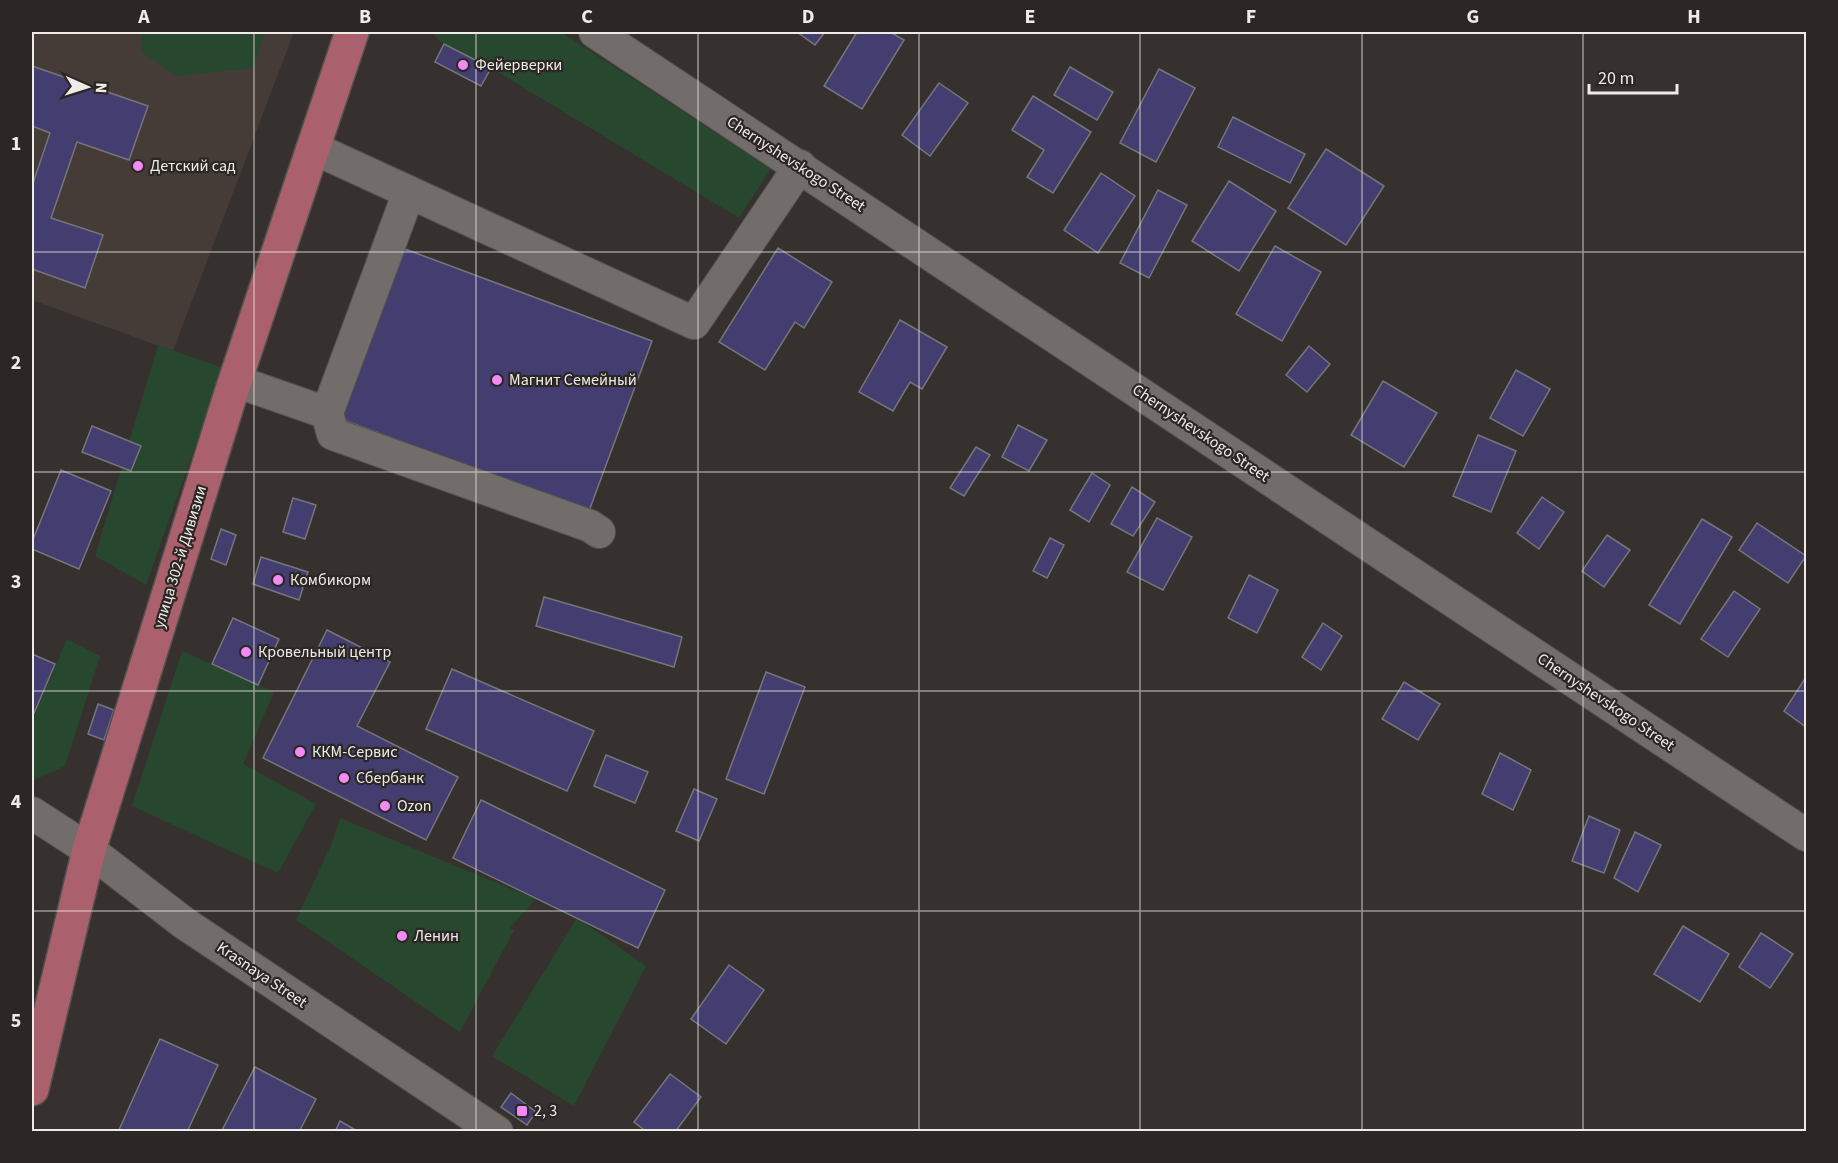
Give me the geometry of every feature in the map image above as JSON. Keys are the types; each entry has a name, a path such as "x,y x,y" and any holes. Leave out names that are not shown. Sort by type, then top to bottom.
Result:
{"main road":[{"name":"улица 302-й Дивизии","path":"32,1089 89,850 235,381 352,32"}],"street":[{"name":"Chernyshevskogo Street","path":"595,32 1806,836"},
{"path":"313,148 694,323 800,166"},
{"path":"409,192 327,413 333,434 590,526 599,532"},
{"path":"235,381 327,413"},
{"name":"Krasnaya Street","path":"32,813 89,850 184,922 497,1131"}],"shaded area":[{"name":"Детский сад","path":"32,32 294,32 173,351 32,300"}],"green space":[{"path":"142,32 265,32 253,68 176,76 141,52"},
{"path":"436,32 561,32 771,169 739,218 491,68 444,44 435,36"},
{"path":"158,345 223,368 146,585 95,556"},
{"path":"67,639 100,656 65,766 32,781 32,721"},
{"path":"182,651 274,692 243,764 316,804 278,873 132,806"},
{"path":"340,818 536,899 510,928 514,930 460,1032 296,920 332,843"},
{"path":"577,918 646,966 574,1106 492,1056"}],"building":[{"path":"797,32 825,32 815,45"},
{"path":"857,32 890,32 904,40 862,109 824,86"},
{"name":"Фейерверки","path":"444,44 491,68 481,86 435,62"},
{"path":"32,66 148,106 129,160 77,142 51,218 103,235 85,288 32,269 32,186 50,133 32,126"},
{"path":"1070,67 1113,92 1097,120 1054,95"},
{"path":"1159,69 1195,88 1156,162 1120,143"},
{"path":"939,83 968,103 930,156 902,135"},
{"path":"1033,96 1091,132 1053,193 1027,177 1044,150 1012,130"},
{"path":"1233,117 1305,154 1290,183 1218,147"},
{"path":"1326,149 1384,186 1346,245 1288,208"},
{"path":"1101,173 1135,196 1098,253 1064,230"},
{"path":"1229,181 1276,211 1239,271 1192,241"},
{"path":"1158,190 1187,205 1149,278 1120,263"},
{"path":"1275,246 1321,272 1282,341 1236,314"},
{"path":"778,248 832,282 804,328 795,322 765,370 719,342"},
{"name":"Магнит Семейный","path":"405,249 652,341 589,511 341,419"},
{"path":"900,320 947,347 922,389 910,382 893,411 859,392"},
{"path":"1309,346 1330,364 1307,392 1286,375"},
{"path":"1516,370 1550,389 1523,436 1490,418"},
{"path":"1383,381 1437,413 1404,467 1351,435"},
{"path":"1018,425 1047,440 1029,471 1002,457"},
{"path":"92,426 141,446 131,471 82,452"},
{"path":"1478,435 1516,451 1491,512 1453,496"},
{"path":"976,447 990,455 964,496 950,488"},
{"path":"61,470 111,491 79,569 32,549 32,542"},
{"path":"1092,473 1110,485 1089,522 1070,510"},
{"path":"1132,487 1155,502 1133,536 1111,524"},
{"path":"1542,497 1564,512 1539,549 1517,533"},
{"path":"293,498 316,505 305,539 283,532"},
{"path":"1157,518 1192,537 1163,590 1127,572"},
{"path":"1702,519 1732,537 1680,624 1649,605"},
{"path":"1757,523 1806,556 1788,583 1739,550"},
{"path":"221,529 236,535 226,565 211,559"},
{"path":"1607,535 1630,550 1604,587 1582,571"},
{"path":"1050,538 1064,545 1047,578 1033,571"},
{"path":"261,557 308,572 299,600 253,584"},
{"path":"1249,575 1278,590 1257,633 1228,618"},
{"path":"1734,591 1760,609 1728,657 1701,639"},
{"path":"544,597 682,637 674,667 536,626"},
{"name":"Кровельный центр","path":"233,618 279,639 258,685 212,664"},
{"path":"1323,623 1342,636 1321,670 1302,657"},
{"path":"327,630 390,662 357,726 458,777 426,840 263,758"},
{"path":"32,654 55,664 32,718"},
{"path":"452,669 594,731 567,791 426,729"},
{"path":"766,672 805,687 764,794 726,779"},
{"path":"1806,677 1806,727 1784,711"},
{"path":"1404,682 1440,704 1418,740 1382,719"},
{"path":"98,704 114,710 104,740 88,734"},
{"path":"1500,753 1531,770 1513,810 1482,794"},
{"path":"606,755 648,772 635,803 594,786"},
{"path":"694,789 717,799 699,841 676,831"},
{"path":"481,800 665,890 638,948 453,858"},
{"path":"1589,816 1620,830 1604,873 1572,861"},
{"path":"1635,832 1661,845 1638,892 1614,878"},
{"path":"1683,926 1729,954 1700,1002 1654,974"},
{"path":"1761,933 1793,954 1770,988 1739,967"},
{"path":"729,965 764,990 726,1044 691,1019"},
{"path":"160,1039 218,1065 187,1132 118,1132"},
{"path":"255,1067 316,1099 299,1132 221,1132"},
{"path":"670,1074 701,1097 675,1132 647,1132 634,1122"},
{"path":"511,1093 536,1112 527,1125 501,1107"},
{"path":"340,1121 359,1132 335,1132"}],"place":[{"name":"Фейерверки","path":"463,65"},
{"name":"Детский сад","path":"138,166"},
{"name":"Магнит Семейный","path":"497,380"},
{"name":"Комбикорм","path":"278,580"},
{"name":"Кровельный центр","path":"246,652"},
{"name":"ККМ-Сервис","path":"300,752"},
{"name":"Сбербанк","path":"344,778"},
{"name":"Ozon","path":"385,806"},
{"name":"Ленин","path":"402,936"},
{"name":"2, 3","path":"522,1111"}]}
